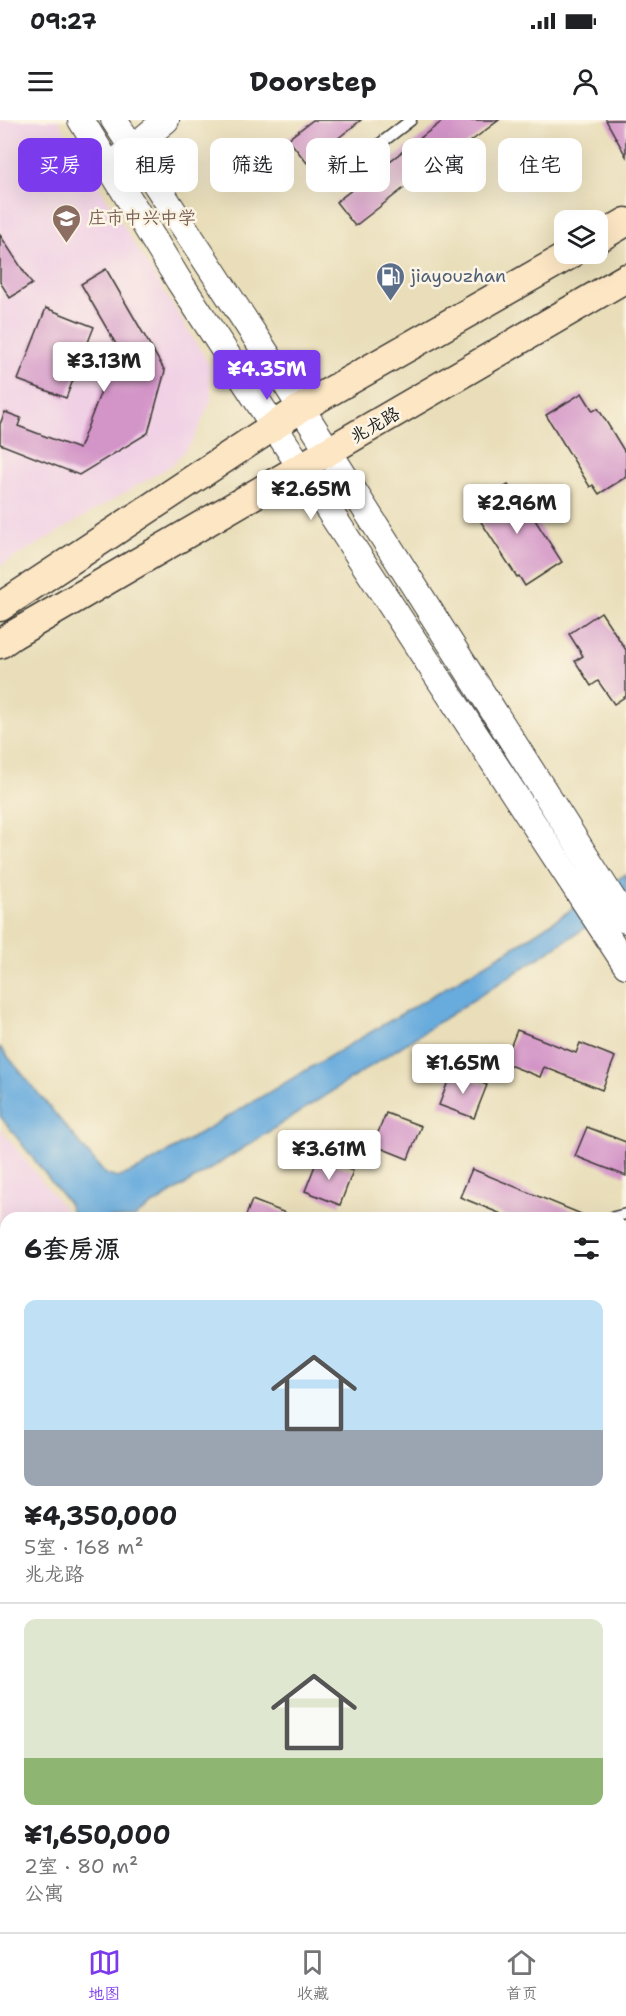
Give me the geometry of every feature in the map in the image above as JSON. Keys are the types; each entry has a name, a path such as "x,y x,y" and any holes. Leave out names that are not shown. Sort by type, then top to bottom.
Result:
{"main road":[{"path":"608,233 626,222"},
{"path":"0,607 273,425 554,264"},
{"name":"兆龙路","path":"0,644 626,278"}],"street":[{"path":"126,138 115,120 87,129 179,280 301,467 593,890 615,918 626,965"},
{"path":"144,138 166,120"},
{"path":"109,167 114,163"},
{"path":"161,192 329,452 593,890"}],"lane":[{"path":"388,138 411,120"}],"shaded area":[{"name":"庄市中兴中学","path":"0,120 58,120 69,138 18,138 18,192 102,191 210,366 211,400 193,441 172,465 0,566"},
{"path":"0,1128 66,1212 0,1212"}],"water":[{"path":"626,874 626,902 141,1212 72,1212 68,1203 0,1116 0,1047 105,1174 117,1178 141,1168 511,949"}],"building":[{"path":"313,120 361,120 338,138 306,138 306,162 294,147 294,138 289,138"},
{"path":"444,120 499,120 475,138 420,138"},
{"path":"606,120 626,120 626,156"},
{"path":"402,152 402,190 355,226 336,202 349,192 390,192 390,161"},
{"path":"0,235 32,284 10,298 0,282"},
{"path":"106,269 165,371 148,433 79,475 0,444 0,424 5,412 21,418 18,426 79,449 111,365 124,358 81,284"},
{"path":"46,308 94,327 66,398 18,380"},
{"path":"582,393 593,411 598,408 626,454 626,477 599,494 593,485 590,487 546,415"},
{"path":"508,485 518,500 521,498 562,562 525,586 472,508"},
{"path":"601,612 626,650 626,696 614,704 598,681 591,686 575,661 583,656 569,634"},
{"path":"517,1030 576,1053 580,1043 615,1057 602,1090 544,1067 540,1077 504,1063"},
{"path":"452,1071 487,1085 474,1118 439,1105"},
{"path":"386,1113 421,1126 408,1159 373,1145"},
{"path":"587,1127 626,1142 626,1176 575,1156"},
{"path":"318,1158 353,1171 340,1205 305,1191"},
{"path":"472,1169 576,1212 496,1212 460,1197"},
{"path":"252,1200 283,1212 247,1212"}],"place":[{"name":"庄市中兴中学","path":"67,244"},
{"name":"jiayouzhan","path":"390,302"}]}
